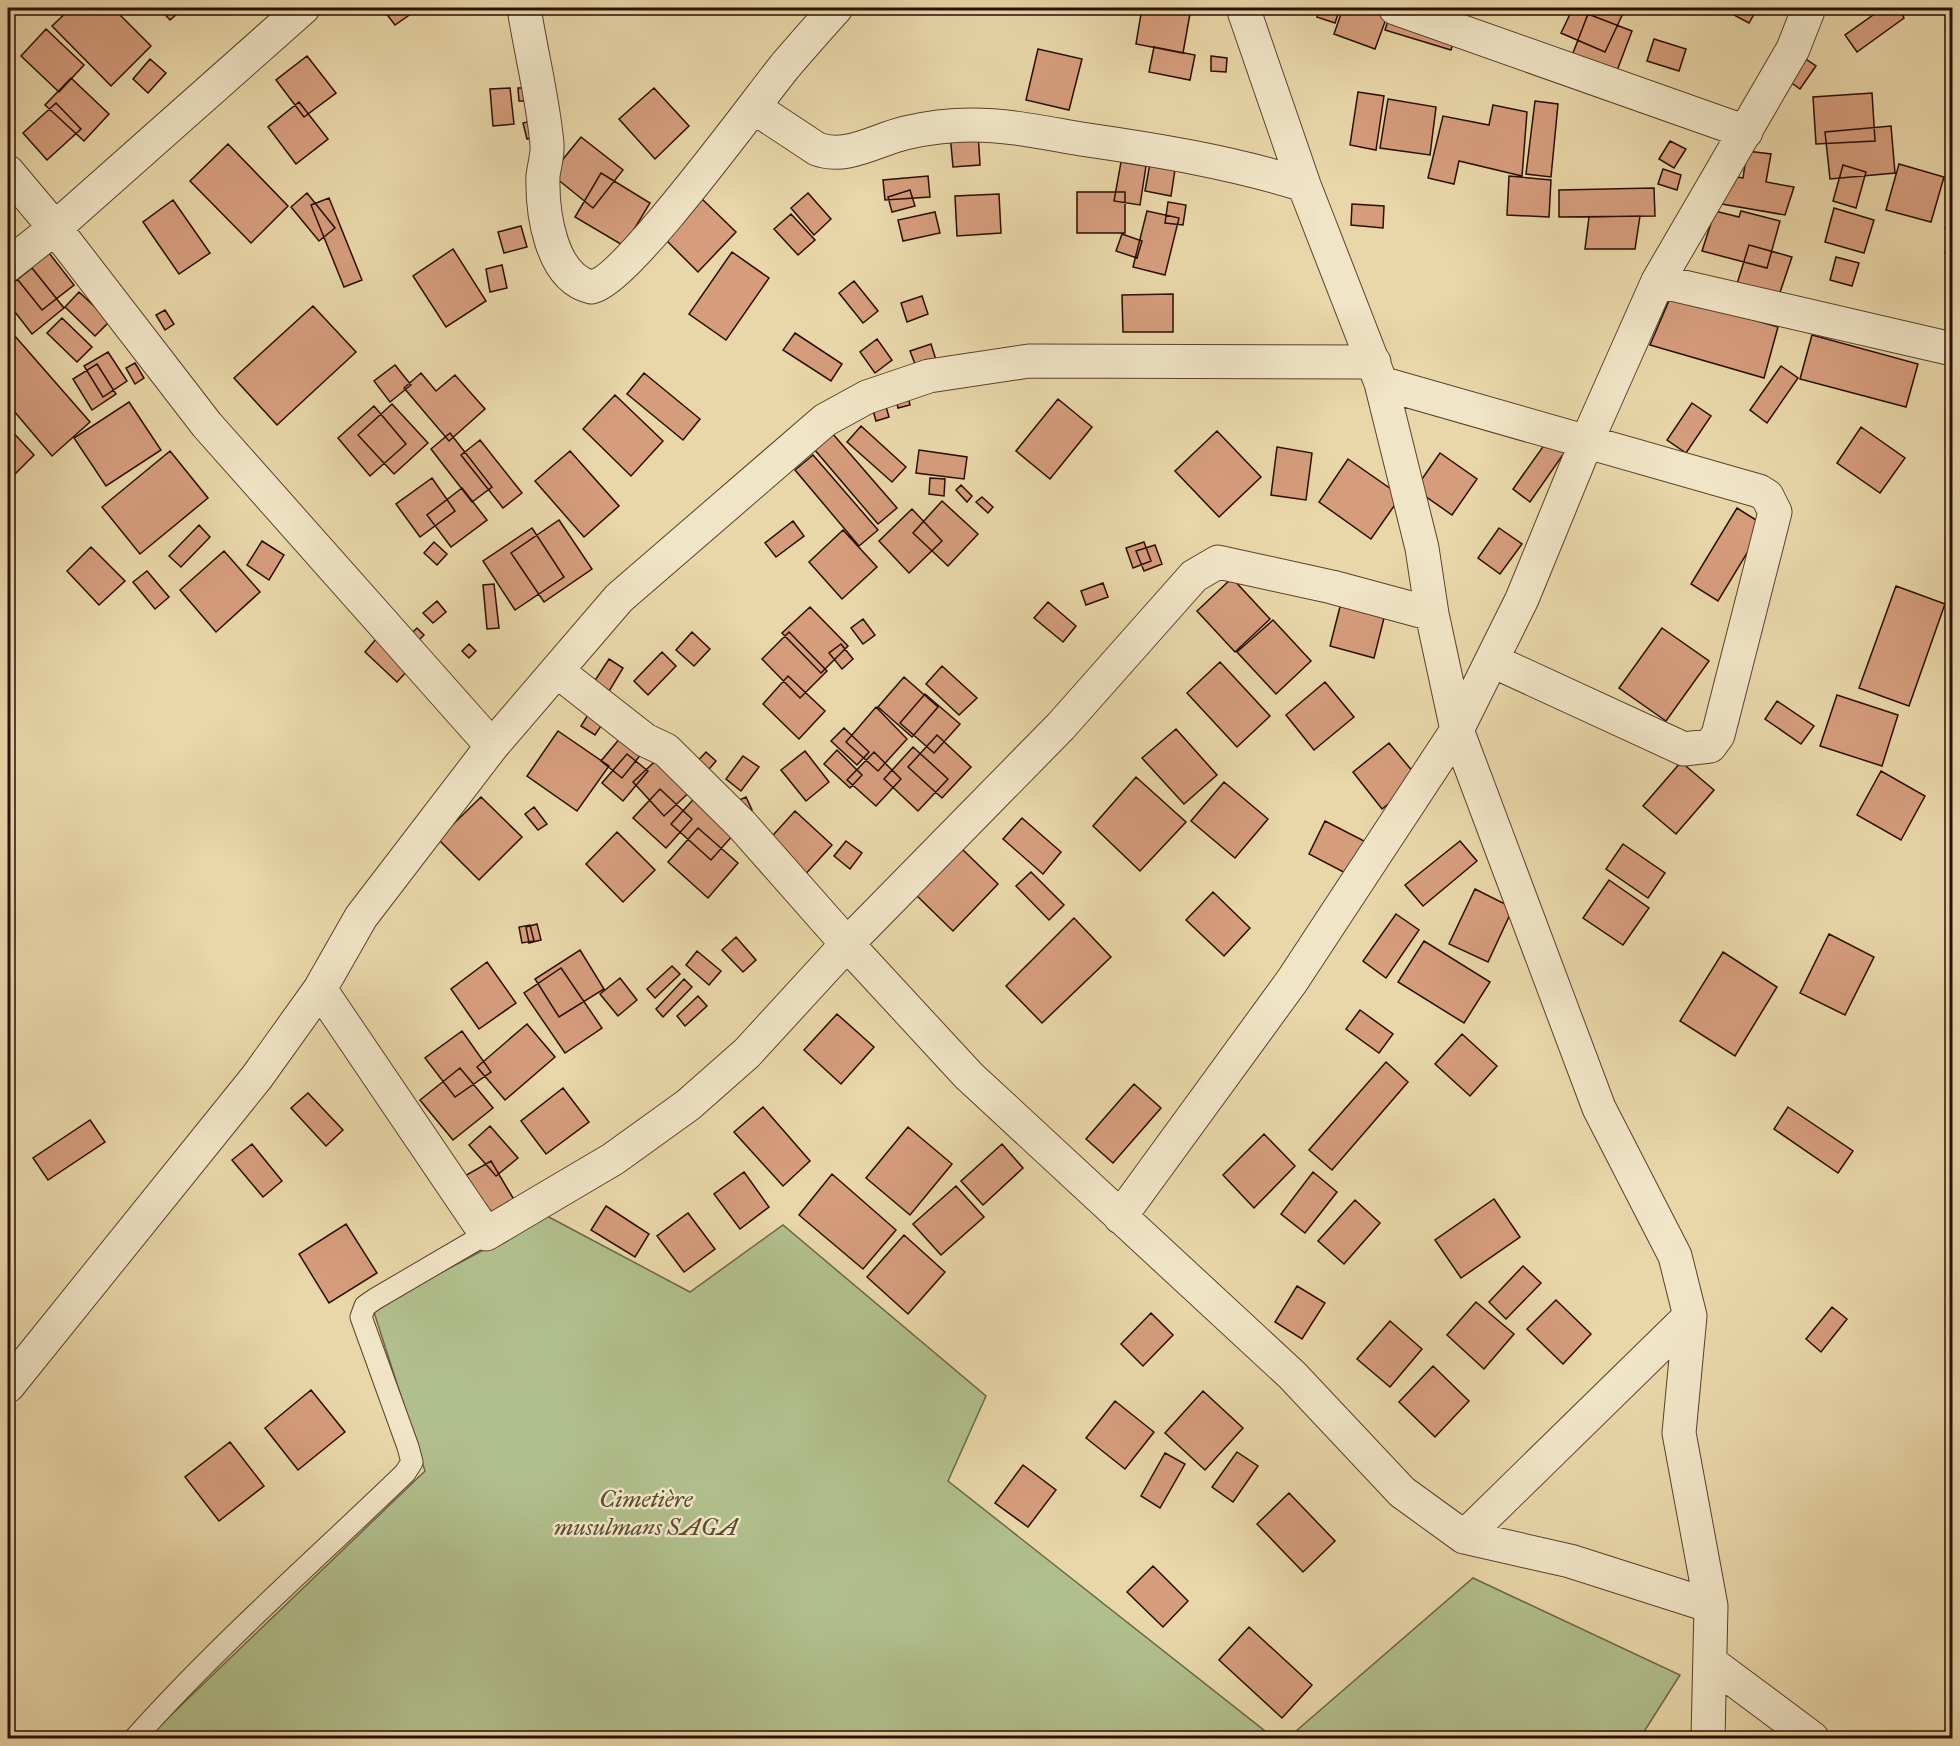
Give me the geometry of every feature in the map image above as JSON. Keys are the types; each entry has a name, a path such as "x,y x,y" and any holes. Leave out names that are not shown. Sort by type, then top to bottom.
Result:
{"street":[{"path":"8,265 56,228 303,8"},
{"path":"524,8 547,146 543,177 549,238 562,265 571,276 584,285 599,286 624,264 836,8"},
{"path":"1243,8 1304,186 1377,373 1422,548 1432,614 1457,730 1599,1108 1675,1256 1690,1316 1679,1433 1711,1606 1708,1738"},
{"path":"1395,8 1746,132"},
{"path":"1120,1217 1292,981 1457,730 1493,661 1658,281 1793,50 1809,8"},
{"path":"755,108 817,149 828,153 848,152 924,130 982,125 1179,153 1251,168 1304,186"},
{"path":"8,172 56,228 207,425 492,746"},
{"path":"1658,281 1953,349"},
{"path":"8,1386 257,1077 320,989 361,917 492,746 619,598 681,542 825,420 867,397 929,376 1029,361 1377,373 1586,443 1759,491 1772,504 1775,512 1718,735 1710,746 1684,749 1493,661"},
{"path":"320,989 486,1234 614,1159 688,1105 747,1053 847,944 1061,726 1194,576 1208,566 1218,561 1432,614"},
{"path":"557,671 645,740 666,750 742,825 847,944 969,1076 1292,1375 1402,1492 1464,1537 1570,1561 1711,1606"},
{"path":"1464,1537 1690,1316"},
{"path":"1710,1662 1812,1738"}],"lane":[{"path":"135,1738 226,1642 405,1473 412,1462 408,1447 361,1317 365,1306 375,1299 486,1234"}],"green space":[{"name":"Cimetière musulmans SAGA","path":"547,1216 690,1292 783,1225 986,1396 948,1481 1274,1738 147,1738 425,1471 373,1309"},
{"path":"1473,1578 1680,1675 1640,1738 1288,1738"}],"building":[{"path":"8,8 21,8 8,20"},
{"path":"71,8 113,8 151,46 111,86 52,26"},
{"path":"159,8 184,8 170,20"},
{"path":"382,8 408,8 412,13 395,25"},
{"path":"1142,8 1191,8 1183,53 1136,44"},
{"path":"1321,8 1340,8 1335,23 1317,17"},
{"path":"1343,8 1390,8 1375,49 1334,34"},
{"path":"1392,8 1457,28 1451,50 1385,30"},
{"path":"1573,8 1625,9 1605,52 1561,33"},
{"path":"1721,8 1754,8 1757,9 1749,23"},
{"path":"1883,8 1900,8 1904,18 1857,52 1845,35"},
{"path":"1588,14 1632,31 1615,76 1571,58"},
{"path":"46,29 84,65 59,92 21,56"},
{"path":"1654,39 1686,49 1679,71 1647,61"},
{"path":"1154,47 1195,55 1190,80 1149,72"},
{"path":"1038,49 1082,59 1069,110 1026,100"},
{"path":"1794,51 1816,66 1800,89 1778,73"},
{"path":"307,56 336,93 304,117 276,80"},
{"path":"1211,56 1227,58 1226,72 1211,71"},
{"path":"150,59 166,73 148,93 133,79"},
{"path":"71,78 109,114 84,141 45,105"},
{"path":"510,88 514,124 493,126 490,89"},
{"path":"518,88 524,88 525,101 519,101"},
{"path":"654,88 689,126 655,159 619,119"},
{"path":"1358,92 1384,96 1376,150 1350,145"},
{"path":"1872,93 1875,141 1816,144 1813,97"},
{"path":"1388,99 1436,107 1430,155 1380,148"},
{"path":"1535,101 1558,104 1551,177 1526,174"},
{"path":"299,102 328,139 296,164 268,127"},
{"path":"56,103 81,129 47,160 23,133"},
{"path":"1493,105 1527,112 1522,176 1459,161 1454,184 1428,178 1443,116 1489,125"},
{"path":"539,119 543,135 527,139 523,123"},
{"path":"1891,126 1895,173 1830,179 1825,132"},
{"path":"978,132 980,165 953,167 950,134"},
{"path":"581,137 623,170 593,208 551,174"},
{"path":"1670,141 1686,149 1674,168 1659,159"},
{"path":"228,144 288,206 251,243 190,181"},
{"path":"1747,151 1771,154 1766,182 1794,187 1785,215 1704,201 1718,174 1743,178"},
{"path":"1152,152 1177,156 1171,196 1145,191"},
{"path":"1121,162 1146,166 1140,205 1114,201"},
{"path":"1899,164 1944,177 1931,222 1886,210"},
{"path":"1843,165 1866,172 1856,208 1833,201"},
{"path":"1663,169 1681,175 1677,190 1658,184"},
{"path":"601,173 650,203 624,246 575,217"},
{"path":"928,176 930,197 885,200 883,180"},
{"path":"1509,176 1551,180 1549,217 1507,215"},
{"path":"1654,188 1655,216 1559,217 1559,190"},
{"path":"910,190 915,206 892,212 888,197"},
{"path":"1077,192 1125,192 1125,233 1077,233"},
{"path":"307,193 335,228 319,241 291,207"},
{"path":"808,193 831,219 814,235 791,208"},
{"path":"999,194 1001,233 957,236 955,196"},
{"path":"329,198 362,280 344,287 311,205"},
{"path":"701,198 736,232 698,272 663,237"},
{"path":"173,200 210,253 179,274 143,222"},
{"path":"1168,202 1186,205 1183,225 1165,223"},
{"path":"1352,204 1384,206 1383,228 1351,225"},
{"path":"1834,208 1874,220 1864,253 1825,242"},
{"path":"1147,211 1179,218 1165,275 1133,267"},
{"path":"1715,211 1739,217 1741,211 1780,221 1767,268 1702,251"},
{"path":"935,212 940,233 903,241 898,220"},
{"path":"1952,213 1952,233 1945,229"},
{"path":"791,214 815,240 798,255 774,229"},
{"path":"1640,216 1635,249 1585,249 1589,217"},
{"path":"521,226 527,247 504,253 498,232"},
{"path":"1122,234 1142,241 1137,258 1116,251"},
{"path":"1952,237 1952,256 1945,253"},
{"path":"42,244 74,285 42,310 10,270"},
{"path":"1749,245 1792,257 1775,307 1733,297"},
{"path":"453,249 486,301 446,327 413,276"},
{"path":"732,252 769,278 726,340 689,314"},
{"path":"1836,257 1859,263 1852,286 1830,280"},
{"path":"502,265 507,288 490,292 486,269"},
{"path":"32,268 64,308 32,334 8,303 8,287"},
{"path":"854,281 878,311 863,323 839,293"},
{"path":"79,292 110,321 95,336 65,307"},
{"path":"1173,294 1173,332 1123,332 1122,295"},
{"path":"922,296 928,314 907,322 901,303"},
{"path":"1671,296 1778,327 1764,378 1650,345"},
{"path":"313,306 356,352 277,425 234,378"},
{"path":"165,310 174,324 165,330 156,315"},
{"path":"62,318 92,347 77,362 47,333"},
{"path":"795,333 842,364 831,381 783,350"},
{"path":"14,335 90,422 52,456 8,404 8,341"},
{"path":"1812,335 1918,364 1906,407 1800,379"},
{"path":"877,339 892,360 875,373 860,352"},
{"path":"931,344 937,363 917,369 910,351"},
{"path":"108,352 127,381 103,397 84,366"},
{"path":"135,363 144,378 135,384 126,368"},
{"path":"97,364 116,394 92,410 73,379"},
{"path":"395,365 411,385 390,402 374,381"},
{"path":"1781,366 1798,378 1767,423 1750,410"},
{"path":"421,373 436,391 455,375 485,409 449,441 404,388"},
{"path":"644,373 700,419 683,440 627,394"},
{"path":"907,392 910,405 898,408 895,394"},
{"path":"615,395 663,441 631,476 583,429"},
{"path":"1058,399 1092,427 1050,479 1016,451"},
{"path":"129,402 161,450 106,486 74,438"},
{"path":"885,403 889,417 876,421 872,407"},
{"path":"1692,403 1711,416 1686,453 1667,440"},
{"path":"392,404 428,443 394,474 358,435"},
{"path":"374,406 406,444 370,476 338,438"},
{"path":"861,426 906,467 892,482 847,442"},
{"path":"8,427 34,455 8,481"},
{"path":"1861,427 1905,458 1880,493 1837,463"},
{"path":"1217,431 1261,477 1219,517 1175,471"},
{"path":"450,433 492,487 472,502 431,449"},
{"path":"832,433 897,508 878,524 814,449"},
{"path":"1552,434 1569,446 1530,502 1513,489"},
{"path":"480,440 522,493 503,508 461,455"},
{"path":"1277,447 1312,453 1306,500 1271,495"},
{"path":"919,450 967,457 964,479 916,473"},
{"path":"170,451 208,498 140,554 102,507"},
{"path":"570,451 619,506 584,537 535,481"},
{"path":"1440,453 1477,479 1452,515 1415,489"},
{"path":"813,455 878,530 859,546 795,470"},
{"path":"1348,459 1401,496 1371,539 1319,502"},
{"path":"432,478 455,511 420,537 396,504"},
{"path":"930,478 945,479 944,496 929,494"},
{"path":"961,485 972,496 967,502 956,490"},
{"path":"462,488 487,520 451,547 427,515"},
{"path":"982,497 993,507 988,513 976,502"},
{"path":"942,501 978,534 948,566 913,533"},
{"path":"1737,508 1764,525 1718,601 1691,584"},
{"path":"912,509 942,541 909,573 879,541"},
{"path":"559,520 592,569 544,602 511,553"},
{"path":"793,521 804,536 776,557 765,543"},
{"path":"199,525 210,537 181,567 169,556"},
{"path":"532,528 564,577 515,610 483,561"},
{"path":"1499,528 1522,544 1500,574 1478,558"},
{"path":"843,530 877,567 842,599 809,562"},
{"path":"262,541 284,555 269,580 247,565"},
{"path":"434,542 447,554 437,565 424,553"},
{"path":"1144,542 1151,561 1133,568 1126,548"},
{"path":"1155,545 1162,564 1144,571 1136,551"},
{"path":"91,547 125,581 99,605 67,571"},
{"path":"224,551 260,592 216,632 180,590"},
{"path":"147,571 169,597 155,609 133,582"},
{"path":"1232,578 1270,619 1235,652 1197,611"},
{"path":"1103,583 1108,597 1086,605 1081,591"},
{"path":"494,584 499,628 487,629 483,585"},
{"path":"1952,585 1952,604 1946,601"},
{"path":"1896,586 1945,604 1909,706 1859,688"},
{"path":"1342,599 1386,610 1374,658 1330,646"},
{"path":"437,601 446,612 433,623 423,613"},
{"path":"1048,602 1076,626 1063,642 1034,618"},
{"path":"810,607 848,646 821,673 782,633"},
{"path":"863,619 875,635 863,644 851,628"},
{"path":"1273,620 1311,661 1276,694 1237,652"},
{"path":"417,628 424,635 416,643 409,636"},
{"path":"1662,628 1709,661 1666,721 1619,688"},
{"path":"692,632 710,649 694,666 676,650"},
{"path":"789,632 827,671 800,698 762,659"},
{"path":"376,639 409,669 397,682 365,652"},
{"path":"469,644 476,651 469,658 462,651"},
{"path":"841,644 853,659 842,669 829,653"},
{"path":"662,652 676,666 648,695 634,681"},
{"path":"609,659 623,668 605,698 590,688"},
{"path":"1220,662 1270,716 1237,747 1187,693"},
{"path":"942,666 977,698 959,715 926,684"},
{"path":"788,676 825,711 799,739 763,704"},
{"path":"904,677 938,707 912,737 878,707"},
{"path":"1325,682 1354,717 1314,750 1286,715"},
{"path":"925,694 960,724 934,753 900,723"},
{"path":"1837,695 1898,715 1882,766 1820,746"},
{"path":"1777,701 1814,726 1801,744 1765,719"},
{"path":"876,707 907,739 878,771 846,742"},
{"path":"589,713 603,723 595,735 581,726"},
{"path":"844,728 869,752 857,765 831,741"},
{"path":"1176,729 1217,775 1184,804 1142,758"},
{"path":"558,731 609,766 577,811 527,776"},
{"path":"626,731 646,748 622,778 601,761"},
{"path":"937,735 971,767 942,798 908,767"},
{"path":"1389,743 1419,779 1382,809 1353,772"},
{"path":"913,747 948,779 918,811 884,779"},
{"path":"837,750 862,775 850,788 824,764"},
{"path":"666,751 697,785 664,816 633,782"},
{"path":"805,751 829,782 806,801 781,770"},
{"path":"706,752 716,761 704,775 693,766"},
{"path":"874,752 901,779 876,806 847,780"},
{"path":"627,754 648,771 623,801 602,783"},
{"path":"743,756 759,767 741,791 726,779"},
{"path":"1681,762 1714,790 1676,834 1643,806"},
{"path":"1881,771 1925,796 1901,840 1857,815"},
{"path":"1136,777 1186,822 1140,871 1093,826"},
{"path":"1224,782 1268,819 1235,858 1191,821"},
{"path":"660,789 692,819 666,848 633,818"},
{"path":"701,791 741,826 711,860 671,824"},
{"path":"481,797 522,837 479,880 438,839"},
{"path":"746,797 752,810 741,815 735,802"},
{"path":"534,807 547,824 538,830 525,814"},
{"path":"795,811 832,845 802,878 765,844"},
{"path":"1022,818 1061,852 1043,874 1003,839"},
{"path":"1325,821 1370,844 1353,877 1309,854"},
{"path":"698,828 738,863 708,898 668,862"},
{"path":"617,832 655,870 623,902 586,864"},
{"path":"846,841 862,853 850,869 834,856"},
{"path":"1460,841 1477,861 1423,906 1405,885"},
{"path":"1623,844 1665,873 1648,898 1606,869"},
{"path":"960,847 998,884 953,931 915,894"},
{"path":"1031,872 1064,905 1049,920 1016,886"},
{"path":"1609,880 1649,908 1623,945 1583,918"},
{"path":"1475,889 1513,908 1488,962 1449,944"},
{"path":"1213,892 1250,928 1224,956 1186,920"},
{"path":"1396,914 1419,930 1386,978 1363,961"},
{"path":"1074,918 1111,957 1042,1023 1006,986"},
{"path":"537,924 541,940 529,943 526,927"},
{"path":"530,925 534,941 522,943 519,927"},
{"path":"1829,934 1874,957 1845,1015 1800,993"},
{"path":"736,937 756,960 743,972 722,950"},
{"path":"1424,941 1490,982 1464,1023 1398,982"},
{"path":"580,950 604,989 559,1017 535,979"},
{"path":"697,951 721,971 709,985 686,965"},
{"path":"1723,952 1777,987 1735,1056 1680,1021"},
{"path":"487,962 516,1003 479,1029 451,989"},
{"path":"672,966 680,974 655,998 647,989"},
{"path":"561,968 602,1028 565,1053 524,993"},
{"path":"620,978 637,1000 618,1016 600,994"},
{"path":"684,979 692,987 663,1017 656,1009"},
{"path":"698,996 707,1006 685,1026 677,1016"},
{"path":"1360,1010 1393,1034 1379,1053 1346,1029"},
{"path":"837,1014 874,1047 841,1084 804,1050"},
{"path":"527,1024 555,1057 505,1100 477,1067"},
{"path":"462,1031 491,1072 455,1097 425,1058"},
{"path":"1462,1034 1497,1066 1470,1096 1435,1064"},
{"path":"1386,1062 1408,1082 1332,1170 1309,1150"},
{"path":"460,1068 493,1108 453,1140 420,1100"},
{"path":"1134,1084 1161,1108 1113,1163 1086,1139"},
{"path":"563,1088 589,1122 546,1154 521,1121"},
{"path":"308,1093 343,1130 326,1146 291,1108"},
{"path":"763,1107 810,1161 783,1186 734,1132"},
{"path":"1788,1107 1853,1151 1838,1173 1774,1129"},
{"path":"90,1120 105,1142 48,1180 33,1158"},
{"path":"490,1126 518,1158 496,1176 469,1145"},
{"path":"908,1127 952,1164 910,1215 866,1178"},
{"path":"1264,1134 1295,1166 1254,1208 1223,1175"},
{"path":"252,1144 282,1181 263,1197 232,1160"},
{"path":"1002,1144 1023,1168 983,1205 961,1181"},
{"path":"491,1161 516,1203 489,1220 463,1177"},
{"path":"744,1172 769,1207 740,1229 714,1194"},
{"path":"1313,1172 1337,1192 1305,1233 1281,1214"},
{"path":"832,1174 896,1230 863,1269 799,1215"},
{"path":"956,1186 984,1217 941,1255 913,1224"},
{"path":"1494,1199 1520,1237 1461,1278 1435,1240"},
{"path":"1355,1200 1380,1223 1344,1264 1318,1241"},
{"path":"606,1206 649,1234 635,1257 591,1230"},
{"path":"688,1213 715,1249 684,1272 657,1236"},
{"path":"346,1224 377,1273 329,1303 299,1254"},
{"path":"904,1235 945,1272 908,1314 867,1277"},
{"path":"1523,1266 1541,1283 1506,1319 1489,1302"},
{"path":"1297,1286 1325,1303 1302,1339 1275,1322"},
{"path":"1556,1300 1591,1334 1563,1364 1527,1329"},
{"path":"1476,1302 1514,1334 1484,1369 1447,1335"},
{"path":"1832,1307 1847,1319 1821,1352 1806,1339"},
{"path":"1151,1313 1173,1335 1143,1366 1121,1344"},
{"path":"1390,1321 1422,1349 1390,1387 1357,1359"},
{"path":"1433,1366 1469,1401 1435,1437 1399,1402"},
{"path":"311,1390 345,1432 298,1470 265,1428"},
{"path":"1203,1391 1243,1428 1205,1470 1165,1433"},
{"path":"1115,1401 1154,1432 1125,1469 1086,1438"},
{"path":"230,1442 264,1486 219,1521 185,1477"},
{"path":"1237,1452 1258,1466 1233,1502 1212,1487"},
{"path":"1165,1453 1185,1464 1160,1508 1141,1496"},
{"path":"1023,1465 1056,1490 1028,1527 995,1503"},
{"path":"1289,1493 1335,1541 1303,1572 1257,1524"},
{"path":"1153,1566 1188,1601 1163,1627 1127,1592"},
{"path":"1249,1627 1312,1685 1282,1718 1219,1660"}]}
